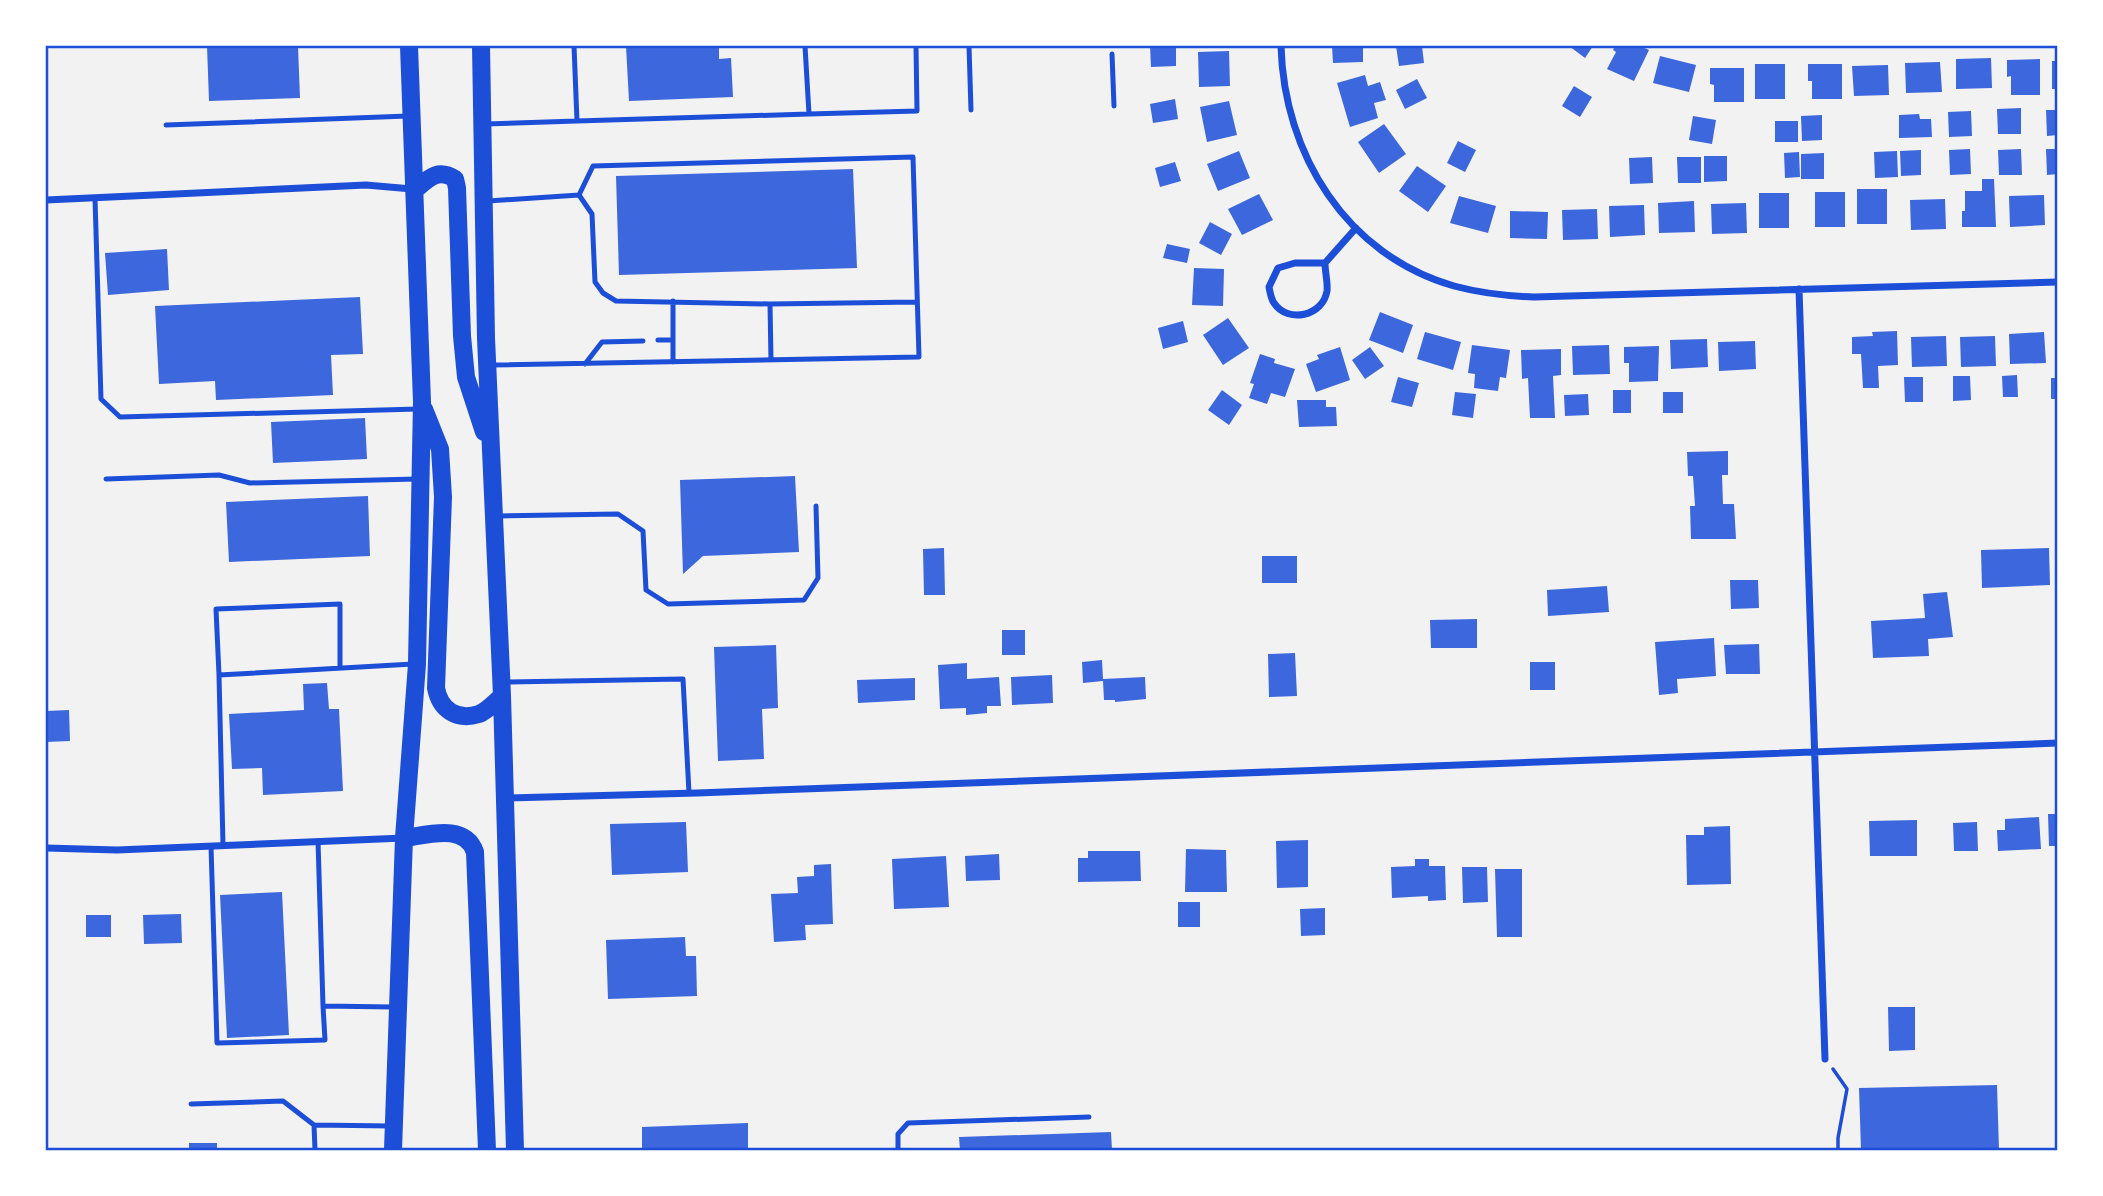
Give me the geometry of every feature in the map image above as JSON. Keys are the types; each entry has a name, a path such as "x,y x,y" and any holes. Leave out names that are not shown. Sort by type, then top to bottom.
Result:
{"main road":[{"path":"393,1150 404,838 416,663 420,479 416,189 409,46"},
{"path":"481,46 488,365 502,689 515,1150"},
{"path":"416,189 440,173 454,179 457,188 466,377 492,455"},
{"path":"421,405 440,450 443,497 438,699 443,708 454,714 469,715 481,713 502,689"},
{"path":"404,838 458,834 469,840 475,852 487,1150"}],"street":[{"path":"1281,46 1285,87 1295,132 1310,166 1332,202 1356,228 1386,253 1421,273 1452,285 1492,295 1534,297 2057,282"},
{"path":"46,200 366,185 416,189"},
{"path":"1325,263 1295,263 1278,268 1269,287 1273,303 1285,313 1303,316 1320,307 1327,292 1325,263 1356,228"},
{"path":"1799,289 1825,1059"},
{"path":"505,798 2057,743"},
{"path":"46,848 117,850 404,838"}],"lane":[{"path":"574,46 577,121"},
{"path":"805,46 809,114"},
{"path":"482,125 918,111 916,46"},
{"path":"969,46 971,110"},
{"path":"1112,54 1114,106"},
{"path":"166,125 411,116"},
{"path":"488,365 919,357 913,157 593,166 579,195"},
{"path":"483,201 579,195"},
{"path":"579,195 592,214 596,282 603,293 616,301 770,304 918,302"},
{"path":"95,198 101,399 120,417 421,405"},
{"path":"673,301 673,362"},
{"path":"770,304 771,360"},
{"path":"658,340 673,340"},
{"path":"584,364 602,342 643,341"},
{"path":"106,479 219,475 250,484 420,479"},
{"path":"494,516 618,514 643,531 646,590 668,604 791,601 804,600 818,578 816,506"},
{"path":"223,845 216,610 340,604 341,667"},
{"path":"219,675 416,663"},
{"path":"502,689 683,679 689,793"},
{"path":"211,846 217,1043 324,1040 318,841"},
{"path":"323,1006 397,1007"},
{"path":"191,1104 283,1101 314,1125 393,1126"},
{"path":"898,1150 898,1134 908,1123 1089,1116"},
{"path":"314,1125 315,1150"}],"path":[{"path":"1825,1059 1847,1089 1838,1150"}],"building":[{"path":"207,46 298,46 300,98 209,101"},
{"path":"626,46 719,46 719,59 731,58 733,97 629,101"},
{"path":"1150,46 1176,46 1176,66 1151,67"},
{"path":"1332,46 1363,46 1363,62 1333,63"},
{"path":"1396,46 1422,46 1424,63 1399,66"},
{"path":"1569,46 1593,46 1585,58"},
{"path":"1615,46 1640,46 1649,50 1634,81 1607,69 1616,52 1613,50"},
{"path":"1229,51 1230,86 1199,87 1198,52"},
{"path":"1660,56 1696,65 1689,92 1653,83"},
{"path":"1991,58 1992,88 1956,89 1956,59"},
{"path":"2040,59 2040,95 2011,95 2011,76 2007,77 2007,60"},
{"path":"2052,61 2058,61 2058,89 2052,89"},
{"path":"1940,62 1942,92 1906,93 1905,63"},
{"path":"1755,64 1785,64 1785,99 1755,99"},
{"path":"1808,64 1842,64 1842,99 1812,99"},
{"path":"1888,65 1889,95 1854,96 1852,66"},
{"path":"1710,68 1744,68 1744,102 1714,102"},
{"path":"1365,75 1368,86 1380,82 1386,100 1374,103 1378,118 1350,127 1337,83"},
{"path":"1417,79 1427,98 1405,109 1396,90"},
{"path":"1574,86 1592,97 1580,117 1562,106"},
{"path":"1175,99 1178,119 1153,123 1150,104"},
{"path":"1229,101 1237,135 1207,142 1200,107"},
{"path":"2021,108 2021,134 1998,134 1997,109"},
{"path":"2046,110 2058,110 2058,135 2047,136"},
{"path":"1971,111 1972,136 1949,137 1948,112"},
{"path":"1919,114 1920,119 1931,119 1932,137 1899,138 1899,115"},
{"path":"1822,115 1822,140 1802,141 1801,116"},
{"path":"1693,116 1716,120 1712,144 1689,140"},
{"path":"1775,121 1798,121 1798,142 1775,142"},
{"path":"1384,124 1406,154 1379,173 1358,142"},
{"path":"1458,141 1476,150 1465,172 1447,163"},
{"path":"1970,149 1971,174 1950,175 1949,150"},
{"path":"2021,149 2022,175 1999,175 1998,150"},
{"path":"2046,149 2058,149 2058,174 2047,175"},
{"path":"1921,150 1921,175 1901,176 1900,151"},
{"path":"1239,151 1250,178 1218,191 1207,164"},
{"path":"1897,151 1898,177 1875,178 1874,152"},
{"path":"1799,152 1800,177 1785,178 1784,153"},
{"path":"1824,153 1824,179 1801,179 1801,154"},
{"path":"1704,156 1727,156 1727,181 1704,182"},
{"path":"1652,157 1653,183 1630,184 1629,158"},
{"path":"1677,157 1701,157 1701,183 1678,183"},
{"path":"1175,162 1181,181 1160,187 1155,168"},
{"path":"1417,166 1446,186 1428,212 1399,191"},
{"path":"853,169 857,268 619,275 616,176"},
{"path":"1982,179 1994,179 1996,227 1962,227 1965,191 1982,191"},
{"path":"1857,189 1887,189 1887,224 1857,224"},
{"path":"1815,192 1845,192 1845,227 1815,227"},
{"path":"1759,193 1789,193 1789,228 1759,228"},
{"path":"1259,194 1273,220 1242,235 1228,209"},
{"path":"2044,195 2045,225 2010,227 2009,196"},
{"path":"1459,196 1496,206 1488,233 1450,223"},
{"path":"1945,199 1946,229 1911,230 1910,200"},
{"path":"1694,201 1695,232 1659,233 1658,203"},
{"path":"1746,203 1747,233 1712,234 1711,204"},
{"path":"1644,205 1645,235 1610,237 1609,206"},
{"path":"1597,209 1598,239 1563,240 1562,210"},
{"path":"1510,211 1548,212 1547,239 1510,238"},
{"path":"1210,222 1232,234 1221,255 1199,243"},
{"path":"1167,244 1190,249 1187,263 1163,258"},
{"path":"167,249 169,290 108,295 105,253"},
{"path":"1194,268 1224,269 1223,306 1192,305"},
{"path":"360,297 363,354 331,355 333,395 216,400 215,381 159,384 155,306"},
{"path":"1380,312 1413,325 1403,353 1369,340"},
{"path":"1228,318 1249,348 1223,365 1203,335"},
{"path":"1183,321 1188,342 1163,349 1158,328"},
{"path":"1897,331 1898,365 1878,366 1879,388 1863,388 1861,354 1852,354 1852,337 1873,336 1872,332"},
{"path":"1425,332 1461,342 1453,370 1417,359"},
{"path":"2044,332 2046,363 2010,364 2009,334"},
{"path":"1946,336 1947,366 1912,367 1911,337"},
{"path":"1995,336 1996,366 1961,367 1960,337"},
{"path":"1707,339 1708,367 1671,369 1670,340"},
{"path":"1755,341 1756,369 1719,371 1718,342"},
{"path":"1472,345 1510,350 1506,378 1500,377 1498,391 1474,388 1475,374 1468,373"},
{"path":"1609,345 1610,374 1573,375 1572,346"},
{"path":"1659,346 1658,381 1629,382 1629,363 1624,363 1624,347"},
{"path":"1340,347 1350,380 1316,392 1306,364 1319,359 1317,355"},
{"path":"1370,347 1384,366 1365,379 1352,360"},
{"path":"1561,349 1561,375 1553,376 1555,418 1530,418 1528,378 1522,379 1521,350"},
{"path":"1260,354 1275,359 1274,363 1295,369 1285,397 1271,393 1267,404 1249,398 1254,384 1250,383"},
{"path":"2017,375 2018,397 2003,397 2002,376"},
{"path":"1953,376 1970,376 1971,400 1953,401"},
{"path":"1398,377 1419,383 1412,407 1391,402"},
{"path":"1904,377 1923,377 1923,402 1905,402"},
{"path":"2051,378 2058,378 2058,399 2051,399"},
{"path":"1222,390 1242,405 1229,425 1208,410"},
{"path":"1613,390 1631,390 1631,413 1613,413"},
{"path":"1455,392 1476,394 1473,418 1452,415"},
{"path":"1663,392 1683,392 1683,413 1663,413"},
{"path":"1588,394 1589,415 1565,416 1564,395"},
{"path":"1297,400 1326,400 1326,407 1336,407 1337,426 1299,427"},
{"path":"365,418 367,459 273,463 271,422"},
{"path":"1728,451 1728,475 1722,475 1723,504 1734,504 1736,539 1691,539 1690,506 1695,506 1693,476 1688,476 1687,452"},
{"path":"795,476 799,552 703,556 683,574 680,480"},
{"path":"368,496 370,556 229,562 226,502"},
{"path":"944,548 945,595 924,595 923,549"},
{"path":"2049,548 2050,585 1982,588 1981,550"},
{"path":"1262,556 1297,556 1297,583 1262,583"},
{"path":"1730,580 1758,580 1759,608 1731,609"},
{"path":"1607,586 1609,612 1548,616 1547,590"},
{"path":"1947,592 1953,637 1928,639 1929,656 1873,658 1871,621 1925,618 1923,594"},
{"path":"1477,619 1477,648 1431,648 1430,620"},
{"path":"1002,630 1025,630 1025,655 1002,655"},
{"path":"1714,638 1716,676 1677,679 1678,693 1659,695 1655,642"},
{"path":"1759,644 1760,674 1726,674 1724,645"},
{"path":"776,645 778,708 762,709 764,759 718,761 714,647"},
{"path":"1295,653 1297,696 1269,697 1268,654"},
{"path":"1102,660 1103,679 1145,677 1146,699 1115,702 1104,700 1103,681 1083,683 1082,662"},
{"path":"1530,662 1555,662 1555,690 1530,690"},
{"path":"967,663 967,679 999,677 1001,706 987,706 987,713 966,715 966,708 940,709 938,665"},
{"path":"1052,675 1053,703 1012,705 1011,677"},
{"path":"915,678 915,700 858,703 857,680"},
{"path":"327,683 329,709 339,709 343,791 263,795 262,768 232,769 229,714 304,710 303,684"},
{"path":"69,710 70,741 46,742 46,711"},
{"path":"2048,814 2058,814 2058,846 2049,846"},
{"path":"2039,817 2041,849 1998,851 1997,830 2005,830 2005,819"},
{"path":"1917,820 1917,856 1870,856 1869,821"},
{"path":"686,822 688,872 612,875 610,824"},
{"path":"1977,822 1978,851 1954,851 1953,823"},
{"path":"1730,826 1731,884 1687,885 1686,835 1704,835 1704,827"},
{"path":"1308,840 1308,887 1277,888 1276,841"},
{"path":"1186,849 1226,850 1227,892 1185,892"},
{"path":"1088,851 1140,851 1141,881 1078,882 1078,858 1088,858"},
{"path":"999,854 1000,880 966,881 965,856"},
{"path":"946,856 949,907 894,909 892,859"},
{"path":"1415,859 1429,859 1429,866 1445,866 1446,900 1428,901 1428,896 1392,898 1391,867 1415,866"},
{"path":"831,864 833,924 805,925 806,940 774,942 771,894 798,893 797,877 814,876 814,865"},
{"path":"1462,867 1487,867 1488,902 1463,903"},
{"path":"1495,869 1522,869 1522,937 1497,937"},
{"path":"282,892 289,1035 227,1038 220,895"},
{"path":"1178,902 1200,902 1200,927 1178,927"},
{"path":"1325,908 1325,935 1301,936 1300,909"},
{"path":"181,914 182,943 144,944 143,915"},
{"path":"86,915 111,915 111,937 86,937"},
{"path":"685,937 686,956 696,956 697,996 608,999 606,940"},
{"path":"1888,1007 1915,1007 1915,1050 1889,1051"},
{"path":"1997,1085 1999,1150 1861,1150 1859,1088"},
{"path":"748,1123 748,1150 642,1150 642,1127"},
{"path":"1111,1132 1112,1150 960,1150 959,1137"},
{"path":"189,1143 217,1143 217,1150 189,1150"}]}
